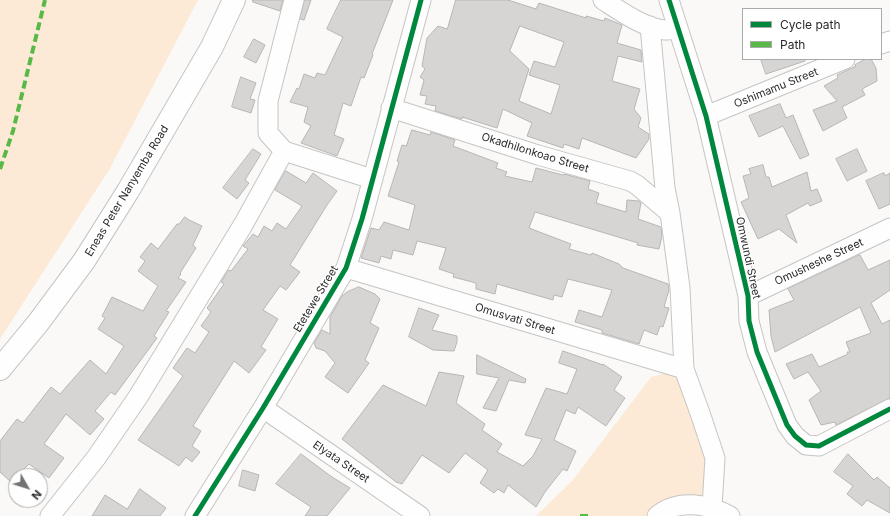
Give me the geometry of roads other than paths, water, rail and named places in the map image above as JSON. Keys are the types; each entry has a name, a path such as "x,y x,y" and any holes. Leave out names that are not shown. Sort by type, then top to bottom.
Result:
{"main road":[{"name":"Eneas Peter Nanyemba Road","path":"0,369 38,323 84,261 128,191 212,47 234,0"}],"street":[{"path":"294,0 268,101 268,133 284,151 372,179"},
{"name":"Etetewe Street","path":"194,516 263,408 346,268 421,0"},
{"path":"603,0 650,26 665,30 678,29"},
{"name":"Omwundi Street","path":"669,0 706,116 748,296 749,321 757,352 787,425 795,436 806,445 819,446 890,409"},
{"path":"650,26 663,168 680,288 684,369 715,458 712,507"},
{"name":"Oshimamu Street","path":"706,116 843,60"},
{"name":"Okadhilonkoao Street","path":"391,108 538,155 630,181 637,185 670,213"},
{"path":"50,516 96,458 138,397 243,225 284,151"},
{"name":"Omusheshe Street","path":"748,296 890,228"},
{"name":"Omusvati Street","path":"346,268 684,369"},
{"name":"Elyata Street","path":"263,408 420,516"},
{"path":"658,516 661,513 684,504 712,507 730,516"}]}
